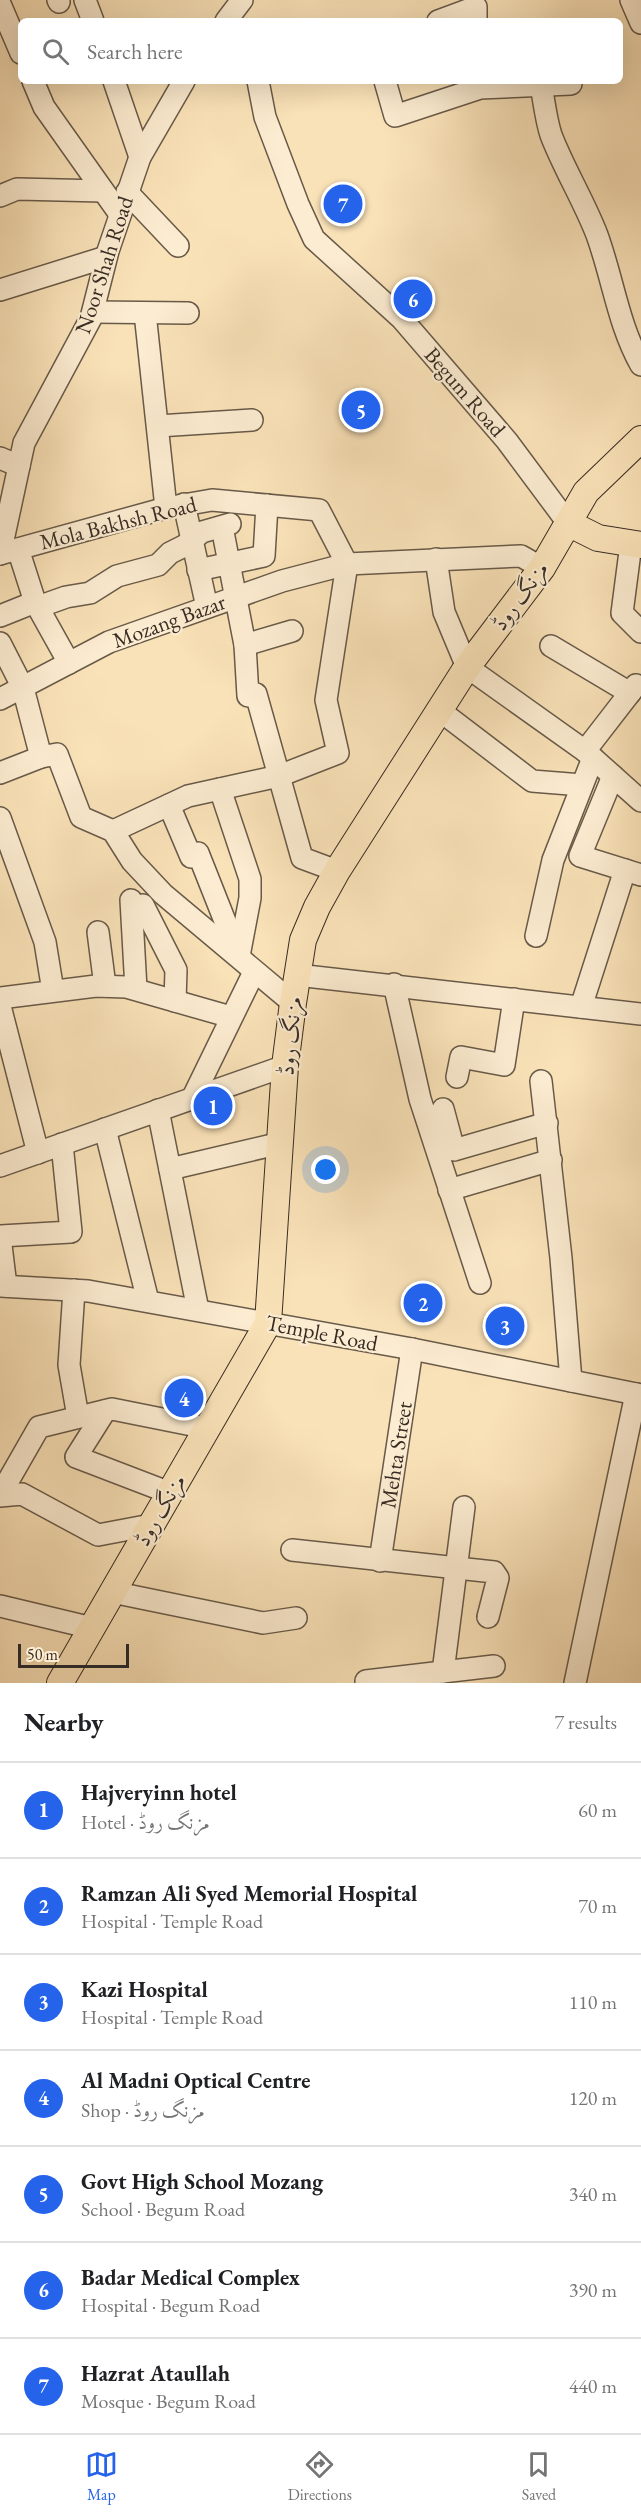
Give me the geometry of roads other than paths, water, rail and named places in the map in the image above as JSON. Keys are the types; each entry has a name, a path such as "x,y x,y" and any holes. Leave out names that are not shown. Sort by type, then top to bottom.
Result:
{"main road":[{"name":"مزنگ روڈ","path":"60,1683 268,1323 285,1066 303,940 317,907 337,871 467,667 542,568 596,481 641,439"},
{"path":"568,523 598,538 636,544"}],"street":[{"path":"85,0 92,18"},
{"path":"228,18 242,0"},
{"path":"247,18 248,0"},
{"path":"631,0 641,23"},
{"path":"446,18 476,7 476,18"},
{"path":"1,11 18,47"},
{"path":"34,84 44,107 119,213"},
{"path":"115,84 140,157"},
{"name":"Noor Shah Road","path":"6,553 10,462 24,443 62,377 93,312 119,213 140,157 182,84"},
{"name":"Begum Road","path":"259,84 265,117 298,204 314,239 401,318 507,441 568,523"},
{"path":"386,84 395,116 480,85 571,84"},
{"path":"541,85 550,133 596,233 608,268 617,310 629,343 641,365"},
{"path":"0,196 16,189 103,191"},
{"path":"127,192 178,246"},
{"path":"0,290 106,257"},
{"path":"93,312 188,313"},
{"path":"145,313 158,426 175,506 192,540 207,607"},
{"path":"158,426 252,420"},
{"name":"Mola Bakhsh Road","path":"6,553 175,506 212,500 319,510 347,564"},
{"path":"198,570 264,556 267,505"},
{"path":"0,616 36,604 90,593 117,576 158,565 170,552 202,532 226,525 228,563 245,645 248,696 256,694 302,858 337,871"},
{"path":"636,544 622,614 641,632"},
{"path":"6,553 69,663"},
{"name":"Mozang Bazar","path":"0,699 109,642 282,580 347,564 521,556 542,568"},
{"path":"436,559 444,612 467,667 589,754 641,801"},
{"path":"113,831 188,796 279,776 338,753 326,700 347,564"},
{"path":"245,645 292,631"},
{"path":"0,644 23,688 41,758"},
{"path":"536,936 553,860 582,785 589,754 633,689 551,646"},
{"path":"439,710 532,781 582,785"},
{"path":"0,773 57,754 81,817 113,831 132,861 164,894 293,1003"},
{"path":"581,1007 633,873 580,856 613,776"},
{"path":"220,789 250,879 250,898 239,957"},
{"path":"169,805 191,857 198,853 239,957"},
{"path":"0,818 45,942 53,991"},
{"path":"136,989 137,902 176,970 175,1001"},
{"path":"98,932 105,986"},
{"path":"192,1099 254,972"},
{"path":"297,975 394,984 641,1014"},
{"path":"394,984 420,1099 480,1283"},
{"path":"0,998 105,986 136,989 231,1017"},
{"path":"457,1077 461,1057 504,1065 514,999"},
{"path":"0,1006 38,1153"},
{"path":"0,1166 285,1066"},
{"path":"541,1081 551,1160 571,1381"},
{"path":"443,1109 454,1150 547,1123"},
{"path":"158,1110 198,1310"},
{"path":"105,1129 147,1301"},
{"path":"170,1169 281,1143"},
{"path":"3,1286 0,1237 71,1232 62,1144"},
{"path":"449,1190 551,1160"},
{"name":"Temple Road","path":"3,1286 74,1290 147,1301 638,1394"},
{"path":"74,1290 69,1365 78,1417"},
{"name":"Mehta Street","path":"380,1561 412,1350"},
{"path":"575,1683 638,1394"},
{"path":"0,1496 39,1427 112,1409 207,1428"},
{"path":"105,1411 76,1457 170,1493"},
{"path":"0,1496 22,1494 98,1535 151,1525"},
{"path":"443,1672 464,1507"},
{"path":"292,1550 497,1574 488,1617"},
{"path":"112,1592 263,1623 296,1618"},
{"path":"0,1606 92,1628"},
{"path":"366,1681 422,1679 443,1672 494,1666"}],"place":[{"name":"Hazrat Ataullah","path":"343,204"},
{"name":"Badar Medical Complex","path":"413,299"},
{"name":"Govt High School Mozang","path":"361,410"},
{"name":"Hajveryinn hotel","path":"213,1106"},
{"name":"Ramzan Ali Syed Memorial Hospital","path":"423,1303"},
{"name":"Kazi Hospital","path":"505,1326"},
{"name":"Al Madni Optical Centre","path":"184,1398"}]}
